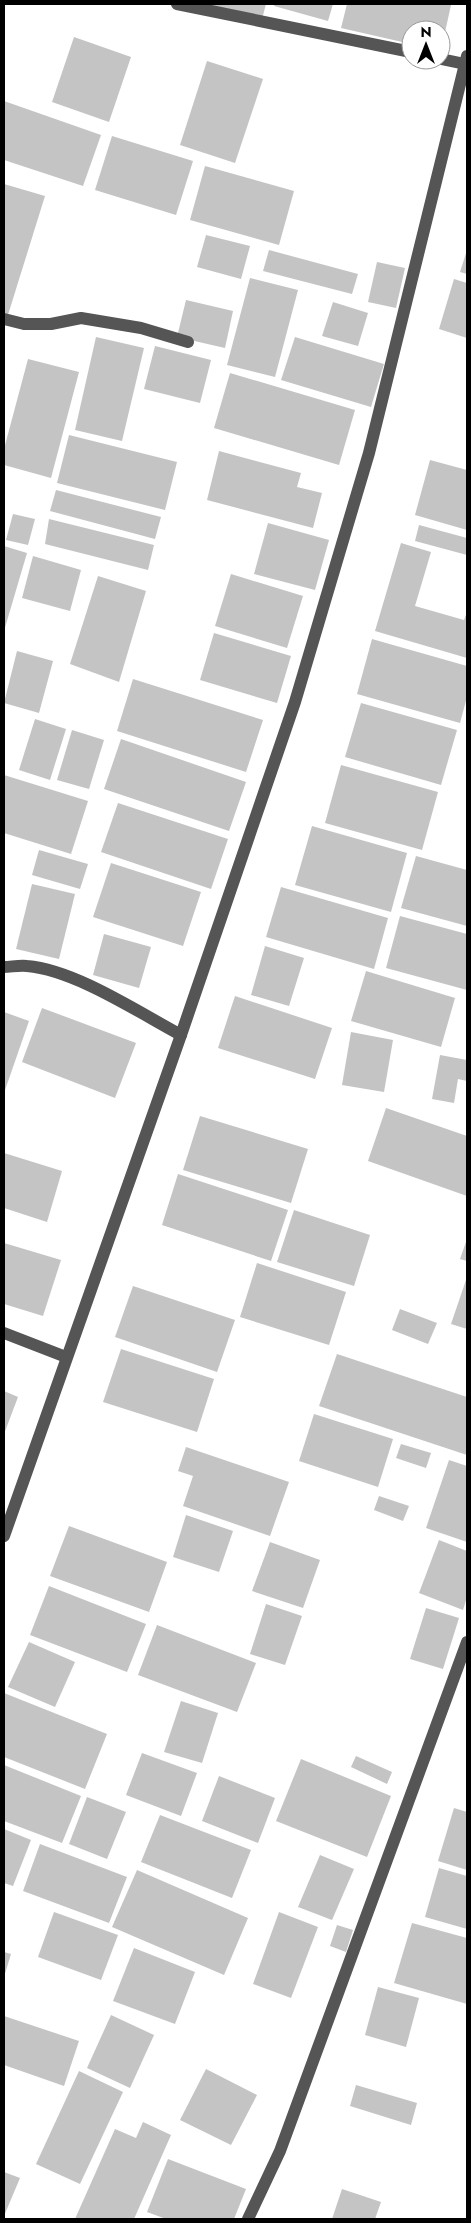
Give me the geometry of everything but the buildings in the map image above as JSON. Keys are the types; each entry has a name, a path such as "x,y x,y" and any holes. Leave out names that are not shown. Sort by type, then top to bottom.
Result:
{"street":[{"path":"177,4 401,50"},
{"path":"4,1536 295,702 369,452 466,60 451,59"},
{"path":"4,319 24,324 52,324 81,318 141,328 188,342"},
{"path":"4,967 26,966 52,971 92,987 180,1035"},
{"path":"4,1333 66,1357"},
{"path":"248,2219 280,2151 467,1642"}]}
